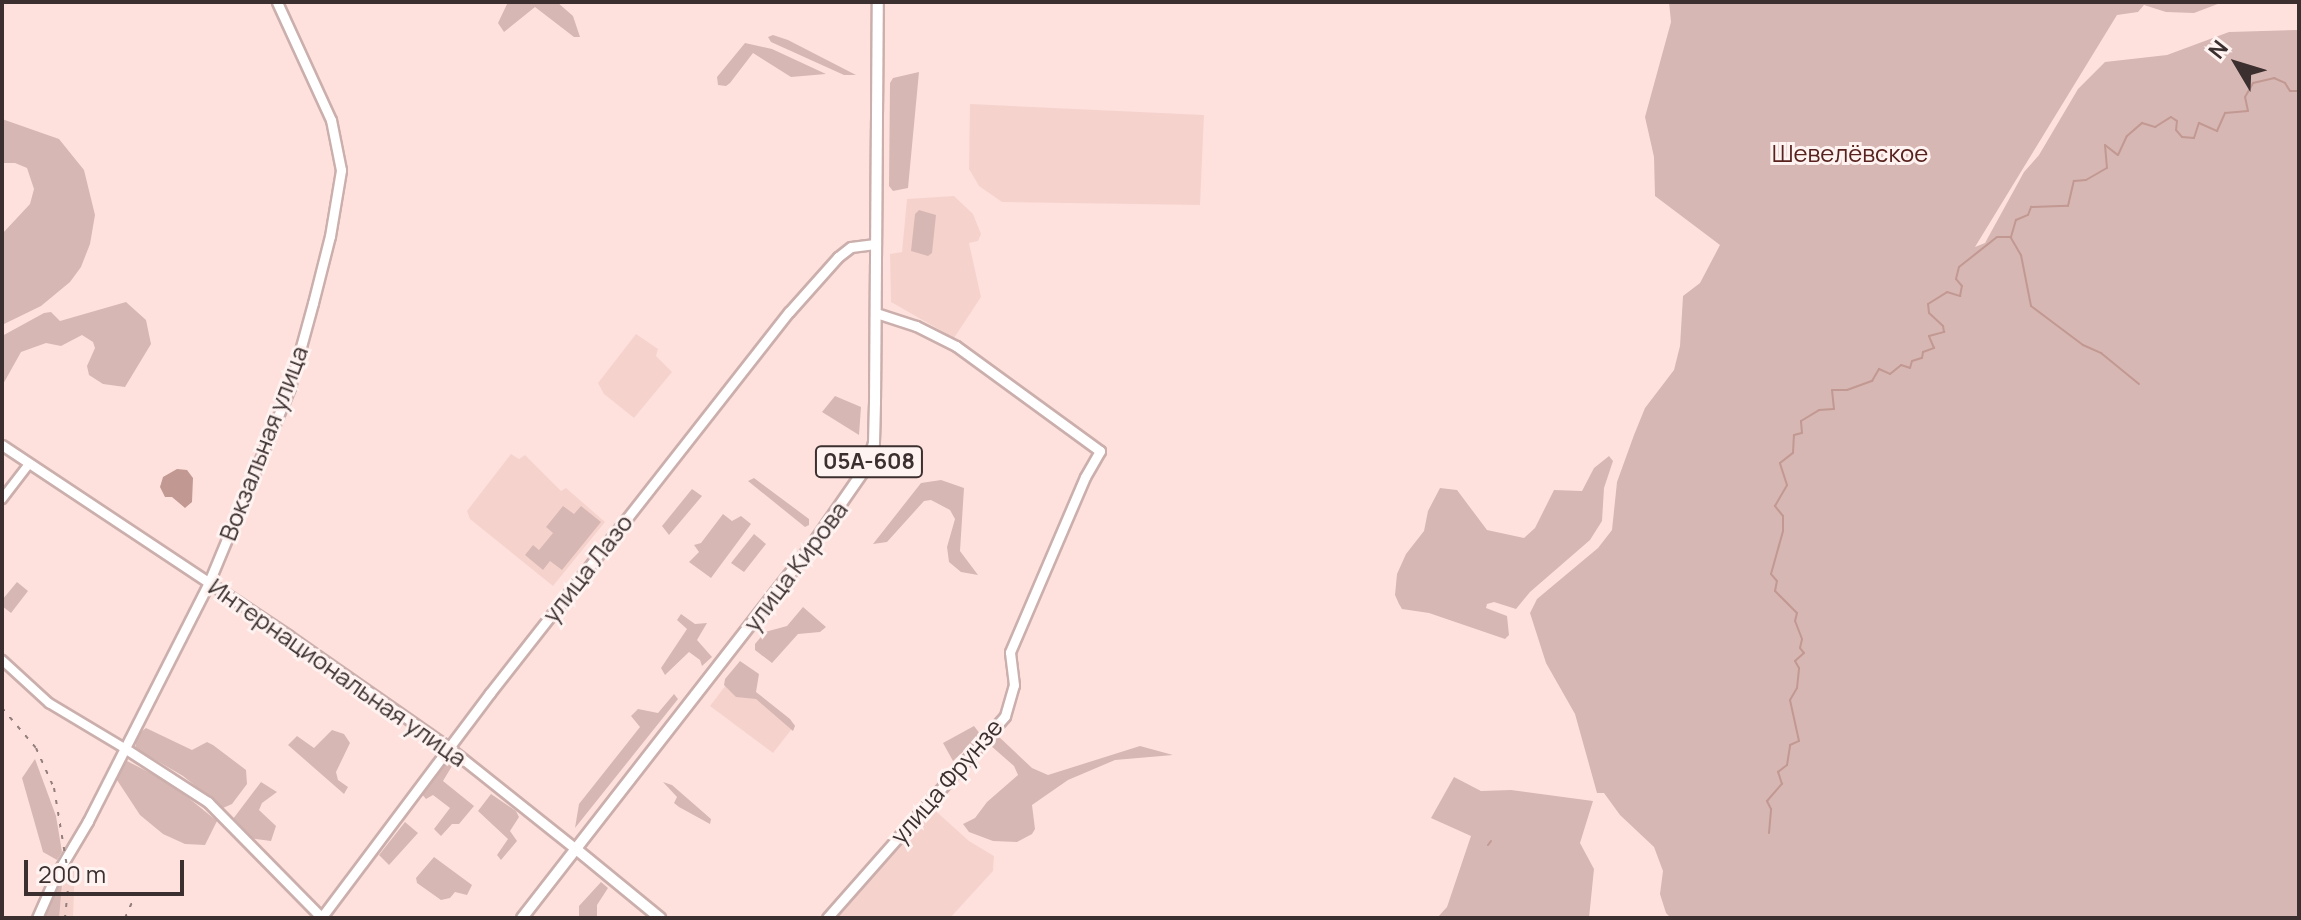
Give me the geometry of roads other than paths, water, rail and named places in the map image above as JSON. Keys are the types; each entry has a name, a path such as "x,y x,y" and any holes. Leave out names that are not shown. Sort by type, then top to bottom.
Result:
{"main road":[{"name":"Вокзальная улица","path":"37,918 56,875 126,749 209,582 296,370 330,236 341,178 331,120 277,2"},
{"name":"улица Кирова","path":"522,918 811,547 867,466 874,443 878,2"},
{"name":"улица Лазо","path":"321,918 448,747 826,267 851,247 875,244"},
{"name":"улица Фрунзе","path":"827,918 1005,716 1014,685 1010,652 1085,477 1100,451 956,346 916,326 876,313"},
{"name":"Интернациональная улица","path":"2,445 209,582 448,747 660,918"},
{"path":"126,749 208,802 321,918"}],"street":[{"path":"2,499 29,464"},
{"path":"2,660 49,703 126,749"}],"waterway":[{"path":"1769,833 1771,809 1767,801 1782,784 1778,772 1787,765 1790,745 1799,741 1790,700 1797,688 1799,668 1795,661 1804,653 1800,648 1802,639 1795,621 1797,613 1775,591 1777,581 1771,574 1783,531 1783,516 1775,506 1787,485 1780,463 1793,453 1794,435 1802,433 1801,421 1819,410 1834,409 1832,390 1847,390 1872,381 1879,369 1890,374 1901,365 1910,368 1912,361 1922,358 1923,352 1934,348 1929,336 1944,332 1943,326 1929,313 1928,304 1947,292 1960,296 1962,286 1956,279 1959,267 1997,237 2011,237 2016,220 2028,215 2031,207 2068,206 2074,181 2086,180 2107,168 2105,145 2118,155 2127,136 2142,123 2155,127 2171,117 2177,121 2176,130 2182,137 2194,138 2199,123 2217,131 2225,113 2248,111 2245,97 2253,83 2274,78 2285,83 2290,91 2299,91"},
{"path":"2011,238 2021,255 2031,306 2083,345 2101,353 2139,384"},
{"path":"1488,845 1491,841"}],"railway":[{"path":"2,708 36,748 54,788 69,879 65,918"},
{"path":"125,918 133,900"}],"park label":[{"name":"Шевелёвское","path":"1850,153"}]}
